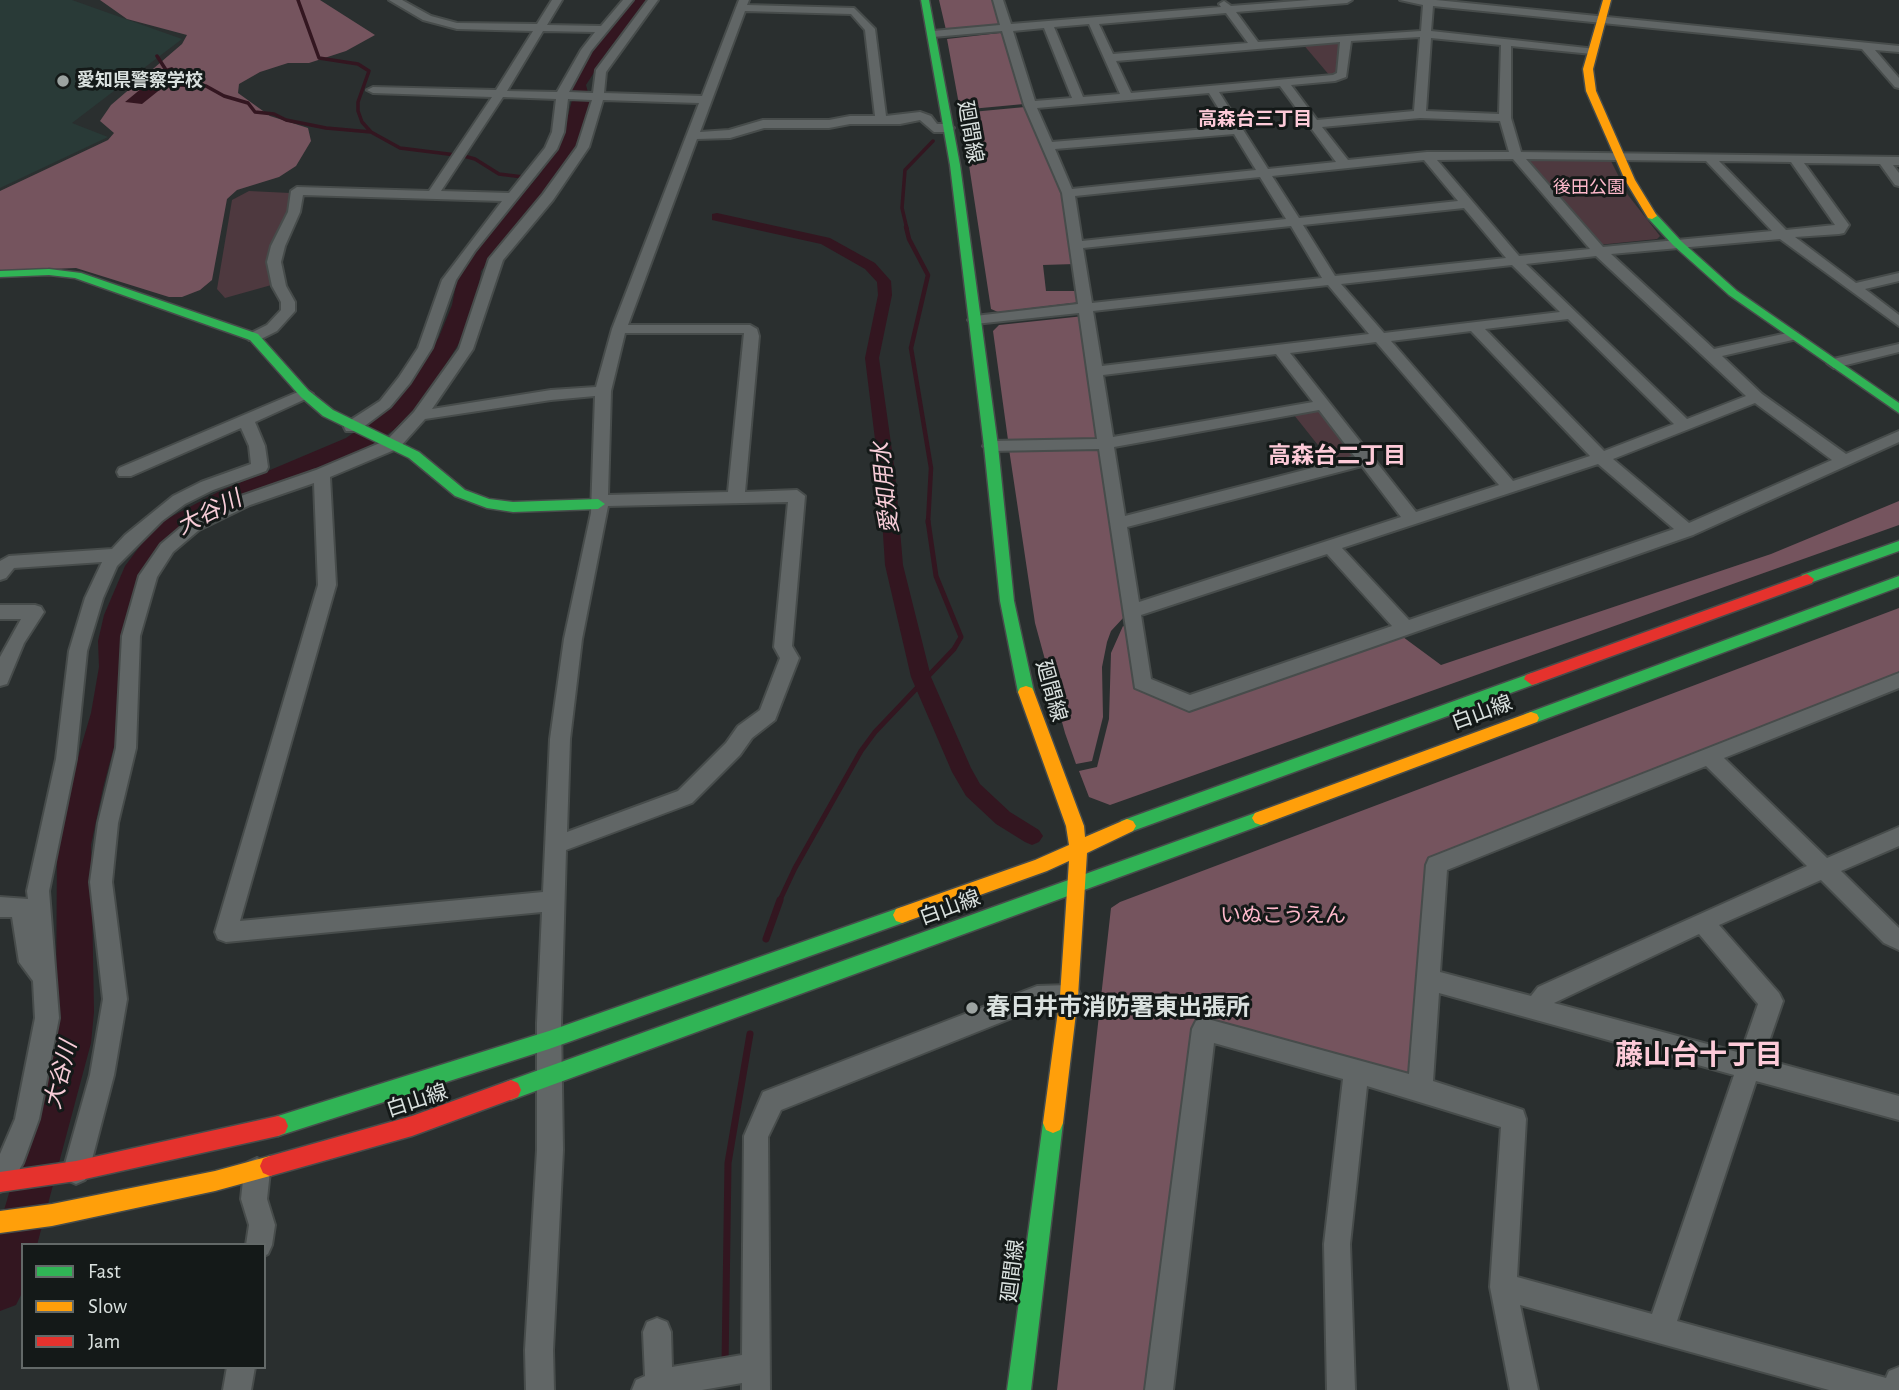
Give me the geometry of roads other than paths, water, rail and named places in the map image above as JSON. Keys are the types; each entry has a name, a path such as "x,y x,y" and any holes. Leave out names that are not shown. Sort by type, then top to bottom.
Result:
{"street":[{"path":"394,0 427,18 457,26 603,29"},
{"path":"433,194 557,0"},
{"path":"355,428 385,404 405,380 425,348 449,280 470,248 551,149 558,132 562,95 586,50 628,0"},
{"path":"70,1172 102,1075 115,999 101,882 108,823 125,748 131,636 148,576 167,548 193,526 244,501 322,474 394,443 420,415 466,349 496,259 548,197 583,146 600,72 653,0"},
{"name":"廻間線","path":"925,0 955,165 991,446 1007,601 1028,701 1075,826 1078,850 1078,886 1069,996 1019,1390"},
{"path":"998,0 1030,105 1068,193 1088,309 1105,444 1142,683 1189,703 1687,531 1899,436"},
{"path":"1222,0 1255,45"},
{"path":"933,34 1347,0"},
{"path":"1405,0 1490,3 1601,19 1899,49"},
{"path":"1607,0 1588,69 1591,91 1639,197 1677,243 1733,293 1899,409"},
{"path":"1420,114 1428,1"},
{"path":"540,1390 539,1350 550,1150 549,1040 560,739 566,686 598,503 604,391 619,329 743,4 854,11 870,29 881,121"},
{"path":"1093,22 1127,96"},
{"path":"1048,25 1079,100"},
{"path":"1110,58 1426,34 1592,51"},
{"path":"1030,105 1335,78 1342,75 1346,38"},
{"path":"1506,42 1505,118 1516,155 1599,251 1757,397 1845,461"},
{"path":"1866,46 1899,85"},
{"path":"1283,83 1344,164"},
{"path":"1212,89 1332,282 1510,488"},
{"path":"373,90 707,100"},
{"path":"1315,124 1420,114 1505,118"},
{"path":"694,136 730,134 763,124 829,124 850,120 881,121 920,116 927,118 934,128 948,128"},
{"path":"1048,146 1238,130"},
{"path":"1068,193 1427,156 1618,155 1899,162"},
{"path":"1427,156 1515,260 1684,425"},
{"path":"1709,157 1782,234 1899,322"},
{"path":"975,320 1599,251 1839,229 1842,225 1794,159"},
{"path":"1884,161 1899,182"},
{"path":"254,337 272,328 288,311 288,302 279,286 274,262 278,246 294,212 297,191 512,197"},
{"path":"1078,245 1467,204"},
{"path":"0,274 49,272 77,275 254,337 305,394 328,413 355,428 394,443 414,455 460,493 487,503 513,507 797,496 783,647 790,658 768,715 745,732 733,749 685,797 556,845"},
{"path":"1853,288 1899,277"},
{"path":"1097,371 1281,351 1569,314"},
{"path":"1475,327 1601,458 1687,531"},
{"path":"619,329 750,329 752,335 736,498"},
{"path":"1712,354 1792,336"},
{"path":"1834,363 1899,348"},
{"path":"1281,351 1413,520"},
{"path":"420,415 551,395 604,391"},
{"path":"125,472 305,394"},
{"path":"1131,611 1332,548 1601,458 1757,397"},
{"path":"991,446 1105,444 1322,405"},
{"path":"2,1181 27,1119 47,1018 38,891 66,759 78,651 94,598 110,562 131,539 179,500 207,486 261,467 257,446 246,420"},
{"path":"1118,524 1364,460"},
{"path":"322,474 327,585 226,932 553,901"},
{"name":"白山線","path":"2,1181 70,1172 296,1122 549,1040 1041,866 1130,824 1899,546"},
{"path":"1332,548 1405,628"},
{"path":"0,574 9,562 117,555"},
{"name":"白山線","path":"0,1222 257,1171 412,1126 1038,897 1078,886 1899,581"},
{"path":"0,612 35,612 16,641 0,679"},
{"path":"1420,1089 1437,865 1899,680"},
{"path":"1709,756 1899,940"},
{"path":"1535,1009 1546,995 1702,922 1899,836"},
{"path":"0,907 22,907 30,962 45,978"},
{"path":"1660,1331 1771,1001 1702,922"},
{"path":"1427,979 1899,1108"},
{"path":"657,1332 652,1387 740,1375 756,1136 772,1101 1037,997 1069,996"},
{"path":"1159,1390 1204,1029 1420,1089 1514,1119 1503,1287 1524,1390"},
{"path":"1341,1390 1337,1244 1356,1072"},
{"path":"257,1171 254,1199 262,1225 259,1243"},
{"path":"1503,1287 1881,1390"},
{"path":"237,1390 241,1369"},
{"path":"1896,1390 1899,1381"}],"waterway":[{"path":"298,0 319,58 358,64 369,71 358,102 358,111 362,122 371,132"},
{"name":"大谷川","path":"0,1289 7,1276 72,1043 75,1012 74,845 86,788 107,713 114,667 113,641 119,615 139,566 159,541 175,527 228,499 355,444 386,423 415,394 451,337 464,305 470,270 546,179 571,143 581,100 577,85 602,46 641,0"},
{"path":"157,56 166,70"},
{"path":"180,85 206,86 224,96 248,103 255,112 274,114 286,120 326,128 371,132"},
{"path":"371,132 400,148 464,156 475,159 499,174 523,177"},
{"path":"907,229 902,208 905,170 933,141"},
{"name":"愛知用水","path":"717,217 825,241 870,266 884,281 885,295 872,358 887,472 894,565 921,677 962,772 973,790 1003,818 1032,836"},
{"path":"906,227 909,239 928,275 911,348 931,468 928,522"},
{"path":"779,902 795,868 861,751 875,732 954,649 961,637 936,576 928,522"},
{"path":"766,939 780,900"},
{"path":"725,1365 728,1163 750,1034"}],"place":[{"name":"愛知県警察学校","path":"63,81"},
{"name":"春日井市消防署東出張所","path":"972,1008"}],"district":[{"name":"高森台三丁目","path":"1255,119"},
{"name":"高森台二丁目","path":"1337,456"},
{"name":"藤山台十丁目","path":"1699,1056"}],"park label":[{"name":"後田公園","path":"1589,188"},
{"name":"いぬこうえん","path":"1283,916"}]}
